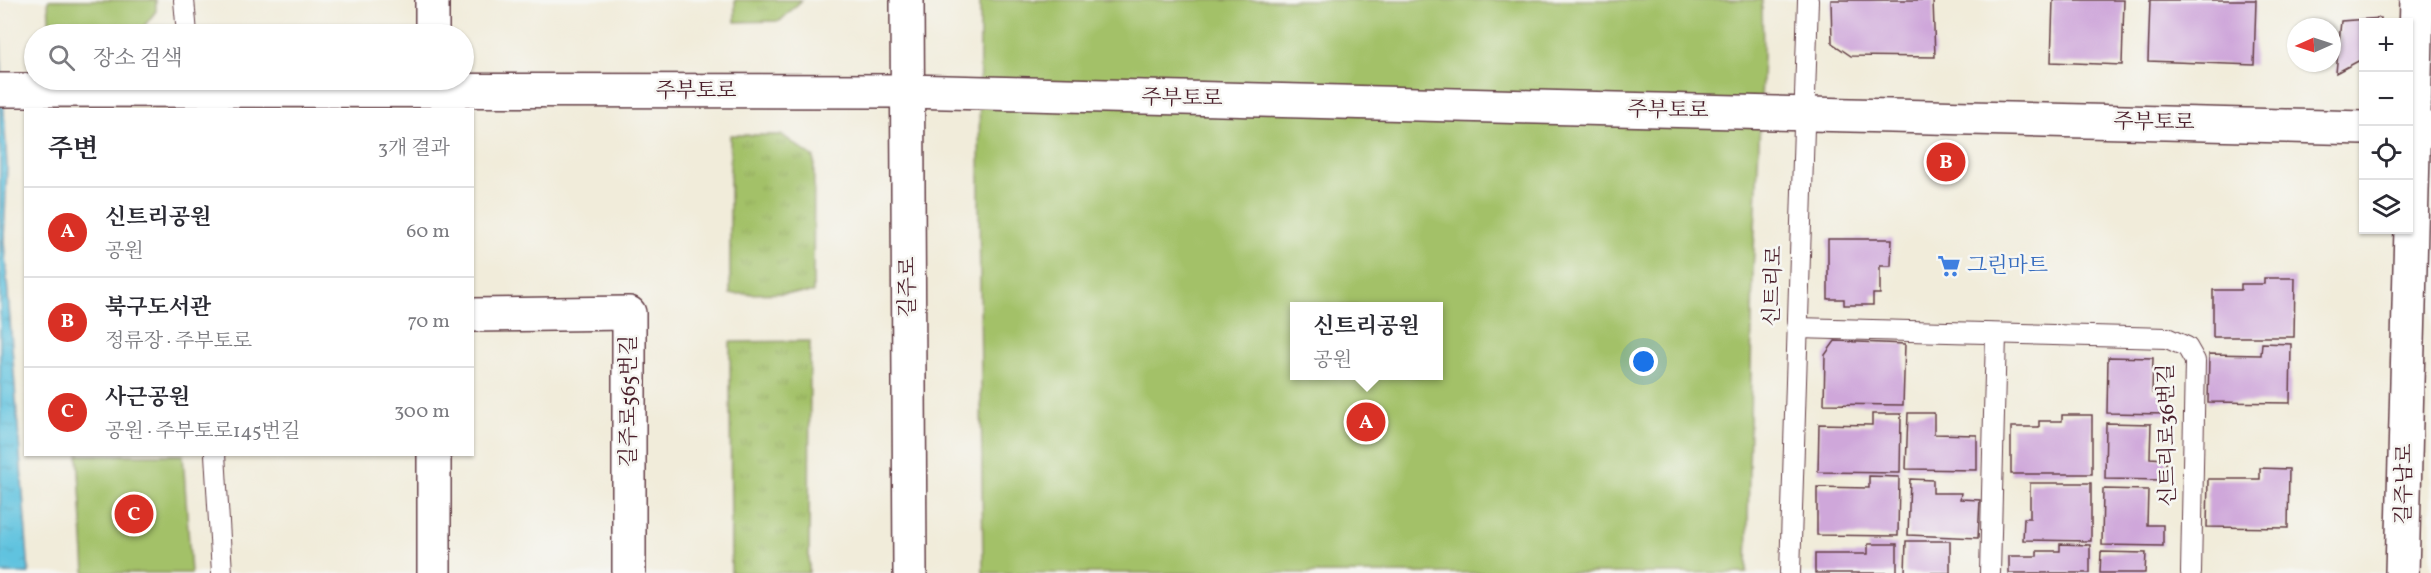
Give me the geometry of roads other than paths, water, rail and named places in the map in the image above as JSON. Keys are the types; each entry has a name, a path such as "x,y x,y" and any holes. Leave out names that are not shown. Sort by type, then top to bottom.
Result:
{"main road":[{"path":"432,0 432,24"},
{"name":"길주로","path":"907,0 910,573"},
{"name":"길주남로","path":"2403,573 2417,129 2417,0"},
{"name":"주부토로","path":"0,90 191,93 907,92 2359,128"},
{"name":"길주로565번길","path":"474,315 629,314 629,573"},
{"path":"434,456 434,573"}],"lane":[{"path":"184,0 186,24"},
{"name":"신트리로","path":"1790,573 1808,0"},
{"name":"신트리로36번길","path":"1797,328 2167,338 2187,347 2195,361 2191,573"},
{"path":"1989,573 1996,334"},
{"path":"214,456 222,573"}],"water":[{"path":"0,33 7,167 4,241 29,573 0,573"}],"place":[{"name":"북구도서관","path":"1946,162"},
{"name":"그린마트","path":"1949,266"},
{"name":"신트리공원","path":"1366,422"},
{"name":"사근공원","path":"134,514"}]}
